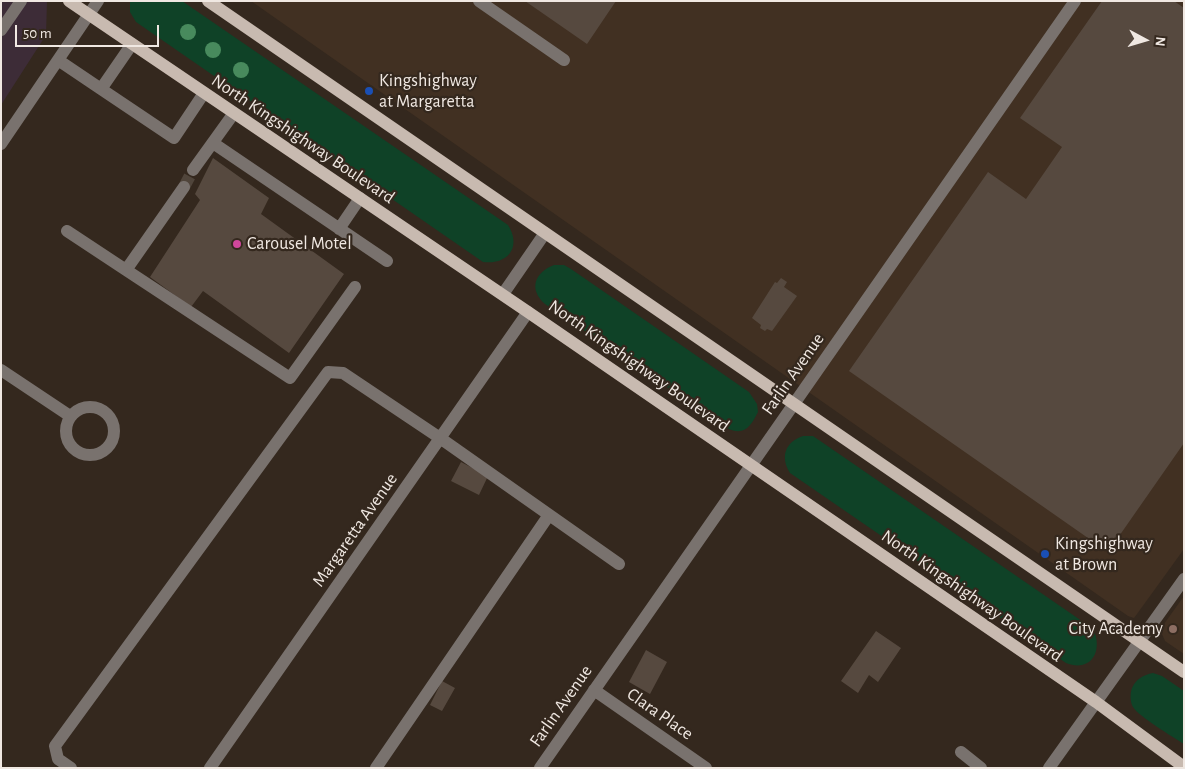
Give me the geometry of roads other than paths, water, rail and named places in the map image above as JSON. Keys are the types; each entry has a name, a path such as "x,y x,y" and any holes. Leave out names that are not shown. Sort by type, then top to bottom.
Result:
{"main road":[{"name":"North Kingshighway Boulevard","path":"70,1 503,294 1096,702 1184,766"},
{"path":"208,1 1184,672"}],"street":[{"path":"1,30 21,1"},
{"path":"1,144 98,1"},
{"path":"479,1 564,60"},
{"name":"Farlin Avenue","path":"540,768 1075,1"},
{"path":"101,89 132,44"},
{"path":"58,60 174,138 204,93"},
{"path":"193,170 234,113"},
{"path":"213,143 387,261"},
{"path":"126,270 184,187"},
{"path":"339,229 360,198"},
{"path":"67,231 290,378 356,287"},
{"path":"503,294 545,233"},
{"name":"Margaretta Avenue","path":"210,768 528,312"},
{"path":"1,370 70,416"},
{"path":"71,768 58,759 55,746 328,372 343,373 440,438 619,564"},
{"path":"376,768 549,515"},
{"path":"1048,768 1184,578"},
{"name":"Clara Place","path":"594,690 706,768"},
{"path":"961,752 981,768"}],"tunnel":[{"path":"184,187 193,170"}],"place":[{"name":"Kingshighway at Margaretta","path":"369,91"},
{"name":"Carousel Motel","path":"237,244"},
{"name":"Kingshighway at Brown","path":"1045,554"},
{"name":"City Academy","path":"1173,629"}]}
